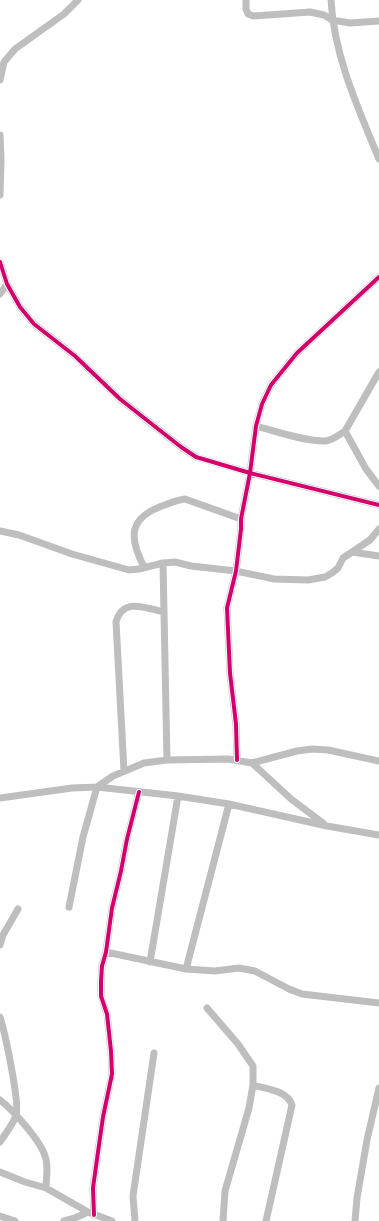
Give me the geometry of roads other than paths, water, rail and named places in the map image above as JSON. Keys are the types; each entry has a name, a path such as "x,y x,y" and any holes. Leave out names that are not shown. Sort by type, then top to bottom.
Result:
{"street":[{"path":"0,80 4,62 16,49 64,14 78,0"},
{"path":"246,0 248,14 253,16 310,12 324,15 332,20 350,23 379,21"},
{"path":"331,0 332,20 349,86 379,159"},
{"path":"0,135 0,195"},
{"path":"0,262 7,284 20,307 34,324 75,356 120,398 151,424 196,457 250,473 379,505"},
{"path":"237,760 236,724 230,673 227,608 236,571 241,519 250,473 256,426 262,404 270,385 297,353 379,277"},
{"path":"0,294 7,284"},
{"path":"256,426 304,438 326,441 335,438 345,431 379,372"},
{"path":"345,431 366,469 379,486"},
{"path":"144,567 138,555 134,530 138,519 157,507 180,499 185,499 241,519"},
{"path":"0,531 19,535 72,554 129,570 162,563 175,562 191,566 236,571 274,579 308,580 325,577 332,573 338,568 343,558 370,540 379,529"},
{"path":"352,552 379,556"},
{"path":"162,563 167,760"},
{"path":"124,771 116,622 118,614 124,608 132,606 164,612"},
{"path":"70,907 83,837 97,787 113,776 144,763 167,760 237,760 252,763 297,751 312,749 328,750 379,761"},
{"path":"252,763 291,799 327,826"},
{"path":"0,798 72,788 97,787 178,796 229,804 379,836"},
{"path":"91,1213 103,1117 112,1074 107,1014 101,996 100,981 106,952 112,908 127,839 140,792"},
{"path":"150,962 178,796"},
{"path":"186,970 229,804"},
{"path":"0,945 3,935 18,909"},
{"path":"106,952 186,970 215,971 239,968 255,971 289,989 302,994 379,1003"},
{"path":"207,1008 238,1044 253,1066 253,1085 250,1108 225,1191 223,1221"},
{"path":"0,1017 5,1033 17,1114 0,1142"},
{"path":"135,1221 133,1196 154,1053"},
{"path":"253,1085 286,1095 290,1099 292,1105 266,1221"},
{"path":"357,1219 357,1198 367,1140 379,1088"},
{"path":"0,1100 17,1114 42,1149 47,1163 46,1188"},
{"path":"0,1172 25,1182 46,1188 91,1213 112,1221"},
{"path":"64,1221 91,1213"},
{"path":"1,1217 15,1221"}]}
